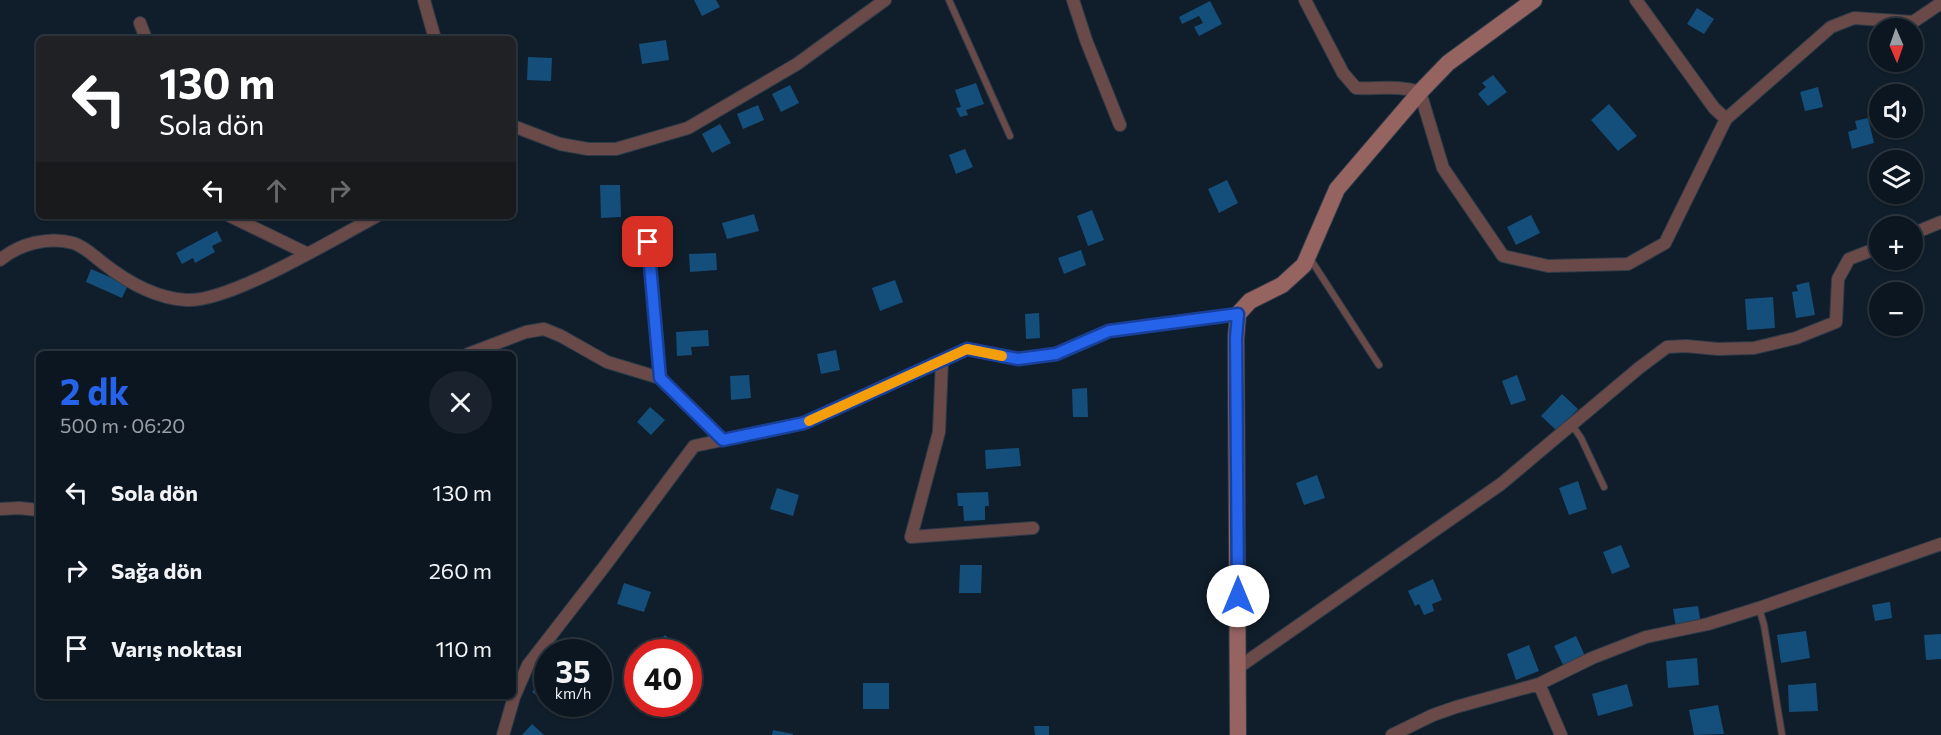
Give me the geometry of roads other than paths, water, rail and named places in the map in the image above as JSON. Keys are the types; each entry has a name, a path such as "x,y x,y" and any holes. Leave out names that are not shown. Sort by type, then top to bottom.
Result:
{"street":[{"path":"424,0 434,36"},
{"path":"516,127 560,144 588,149 616,149 688,128 797,63 885,0"},
{"path":"1073,0 1086,40 1120,125"},
{"path":"1305,0 1343,73 1356,88 1403,87 1420,92"},
{"path":"1238,735 1236,338 1238,314 1250,301 1281,285 1304,265 1337,189 1420,92 1448,63 1534,0"},
{"path":"1636,0 1714,108 1726,119"},
{"path":"1420,92 1443,168 1503,256 1548,266 1628,264 1665,243 1726,119 1831,27 1854,18 1914,22 1941,3"},
{"path":"140,23 145,36"},
{"path":"236,219 306,253"},
{"path":"0,260 32,243 54,241 75,243 123,278 144,290 187,300 208,298 236,287 371,219"},
{"path":"1923,229 1941,222"},
{"path":"648,242 660,378"},
{"path":"1239,667 1501,484 1666,347 1754,348 1796,338 1836,322 1838,279 1849,259 1869,251"},
{"path":"516,687 528,665 694,446 804,423 967,349 1018,359 1056,354 1109,331 1238,314"},
{"path":"476,351 526,332 544,329 607,362 660,378 723,440"},
{"path":"942,360 939,432 911,537 1033,528"},
{"path":"0,509 36,510"},
{"path":"1392,735 1456,706 1539,684 1592,658 1646,638 1708,624 1759,608 1941,544"},
{"path":"1539,684 1561,735"},
{"path":"503,735 512,699"}],"lane":[{"path":"949,0 1010,136"},
{"path":"1308,255 1379,365"},
{"path":"1572,424 1604,487"},
{"path":"1759,608 1764,625 1782,735"}]}
